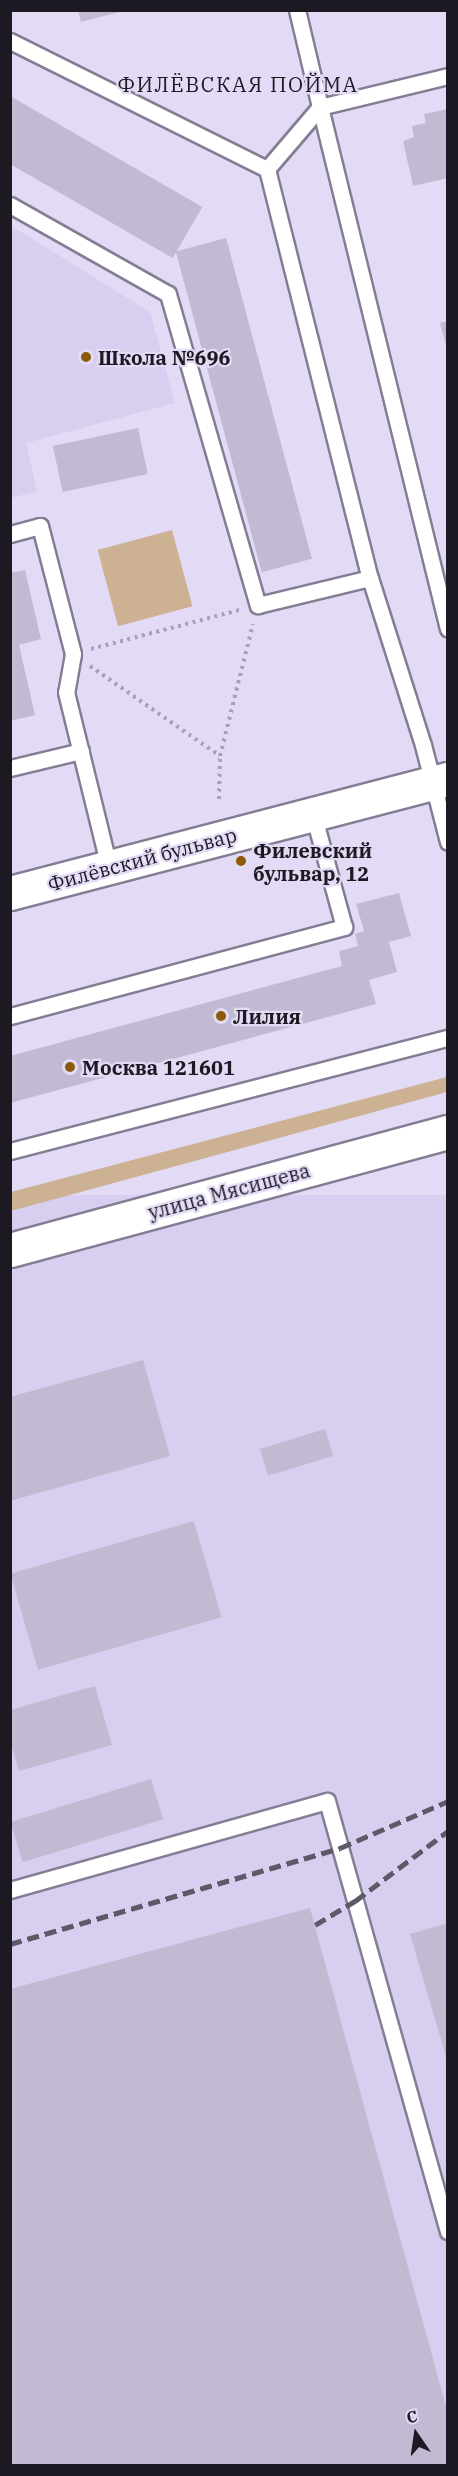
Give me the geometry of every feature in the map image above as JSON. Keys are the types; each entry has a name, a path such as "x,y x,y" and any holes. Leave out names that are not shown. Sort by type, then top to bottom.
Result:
{"street":[{"name":"Филёвский бульвар","path":"10,893 440,781"},
{"name":"улица Мясищева","path":"10,1250 447,1132"}],"lane":[{"path":"297,10 443,604 447,629"},
{"path":"10,41 267,169 370,578 440,781 447,842"},
{"path":"267,169 320,107 447,76"},
{"path":"10,205 168,294 258,605 370,578"},
{"path":"10,534 40,526 73,654 66,692 109,867"},
{"path":"10,768 81,751"},
{"path":"10,1016 344,927 313,814"},
{"path":"10,1151 447,1038"},
{"path":"10,1890 327,1801 447,2231"}],"path":[{"path":"73,654 258,605 220,756 219,799"},
{"path":"73,654 220,756"}],"shaded area":[{"name":"Школа №696","path":"10,225 150,312 175,403 26,443 37,491 11,498"},
{"path":"172,530 192,606 118,626 98,550"},
{"path":"447,1077 447,1092 11,1211 11,1192"},
{"path":"10,1195 447,1195 447,2465 10,2465"}],"building":[{"path":"78,10 123,10 123,11 81,22"},
{"path":"10,96 202,207 173,258 10,164"},
{"path":"448,109 448,178 413,186 403,141 414,137 412,126 426,123 424,114"},
{"path":"226,238 312,559 262,572 176,251"},
{"path":"448,321 448,349 447,349 440,323"},
{"path":"138,428 148,474 63,492 53,446"},
{"path":"25,570 41,639 19,645 35,715 10,721 10,573"},
{"path":"399,893 411,936 389,942 397,972 369,980 376,1004 10,1103 10,1056 342,966 339,951 358,946 355,934 364,931 356,904"},
{"path":"143,1360 170,1456 10,1501 10,1397"},
{"path":"325,1429 333,1456 268,1476 260,1449"},
{"path":"194,1521 222,1617 38,1670 10,1574"},
{"path":"95,1686 112,1745 19,1771 10,1741 10,1710"},
{"path":"151,1779 163,1819 23,1862 10,1822"},
{"path":"310,1908 448,2414 448,2466 10,2466 10,1989"},
{"path":"448,1923 448,2059 447,2060 410,1934"}],"railway":[{"path":"10,1944 340,1848 448,1801"},
{"path":"315,1925 355,1901 448,1831"}],"place":[{"name":"Школа №696","path":"86,357"},
{"name":"Филевский бульвар, 12","path":"241,861"},
{"name":"Лилия","path":"221,1016"},
{"name":"Москва 121601","path":"70,1067"}],"district":[{"name":"ФИЛЁВСКАЯ ПОЙМА","path":"238,84"}]}
